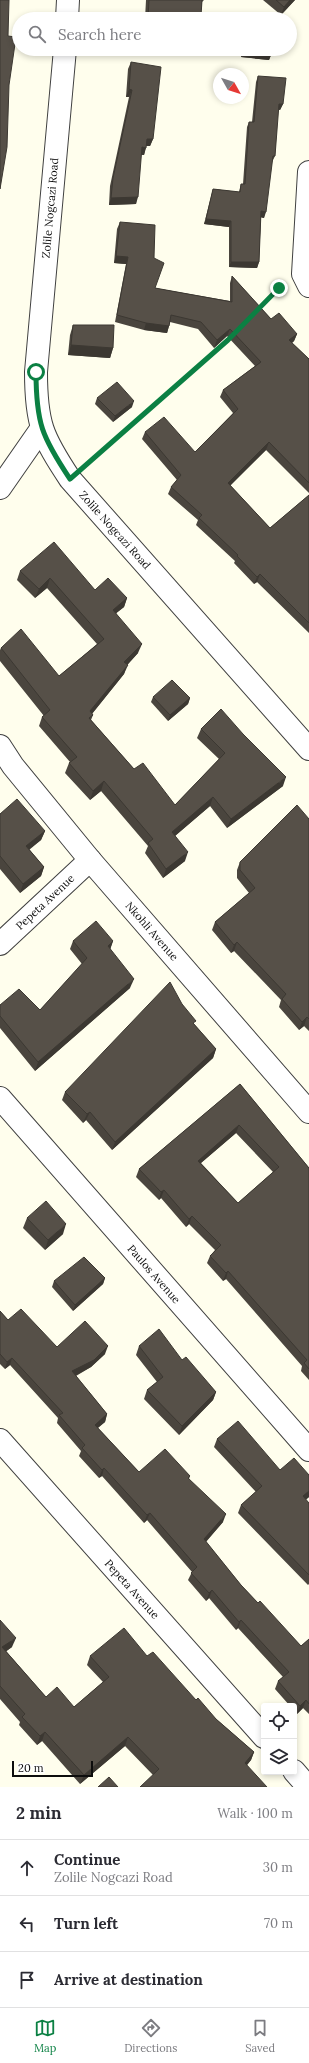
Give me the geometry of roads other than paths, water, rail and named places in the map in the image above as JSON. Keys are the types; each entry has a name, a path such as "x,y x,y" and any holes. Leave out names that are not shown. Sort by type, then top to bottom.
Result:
{"street":[{"path":"67,12 68,0"},
{"name":"Zolile Nogcazi Road","path":"64,56 36,372 36,396 41,429 50,450 70,479 309,749"},
{"path":"306,280 309,172"},
{"path":"0,488 41,429"},
{"name":"Nkohli Avenue","path":"0,746 13,766 90,860 309,1112"},
{"name":"Pepeta Avenue","path":"0,944 90,860"},
{"name":"Paulos Avenue","path":"0,1098 309,1450"},
{"name":"Pepeta Avenue","path":"0,1440 261,1734"},
{"path":"297,1774 308,1787"}]}
